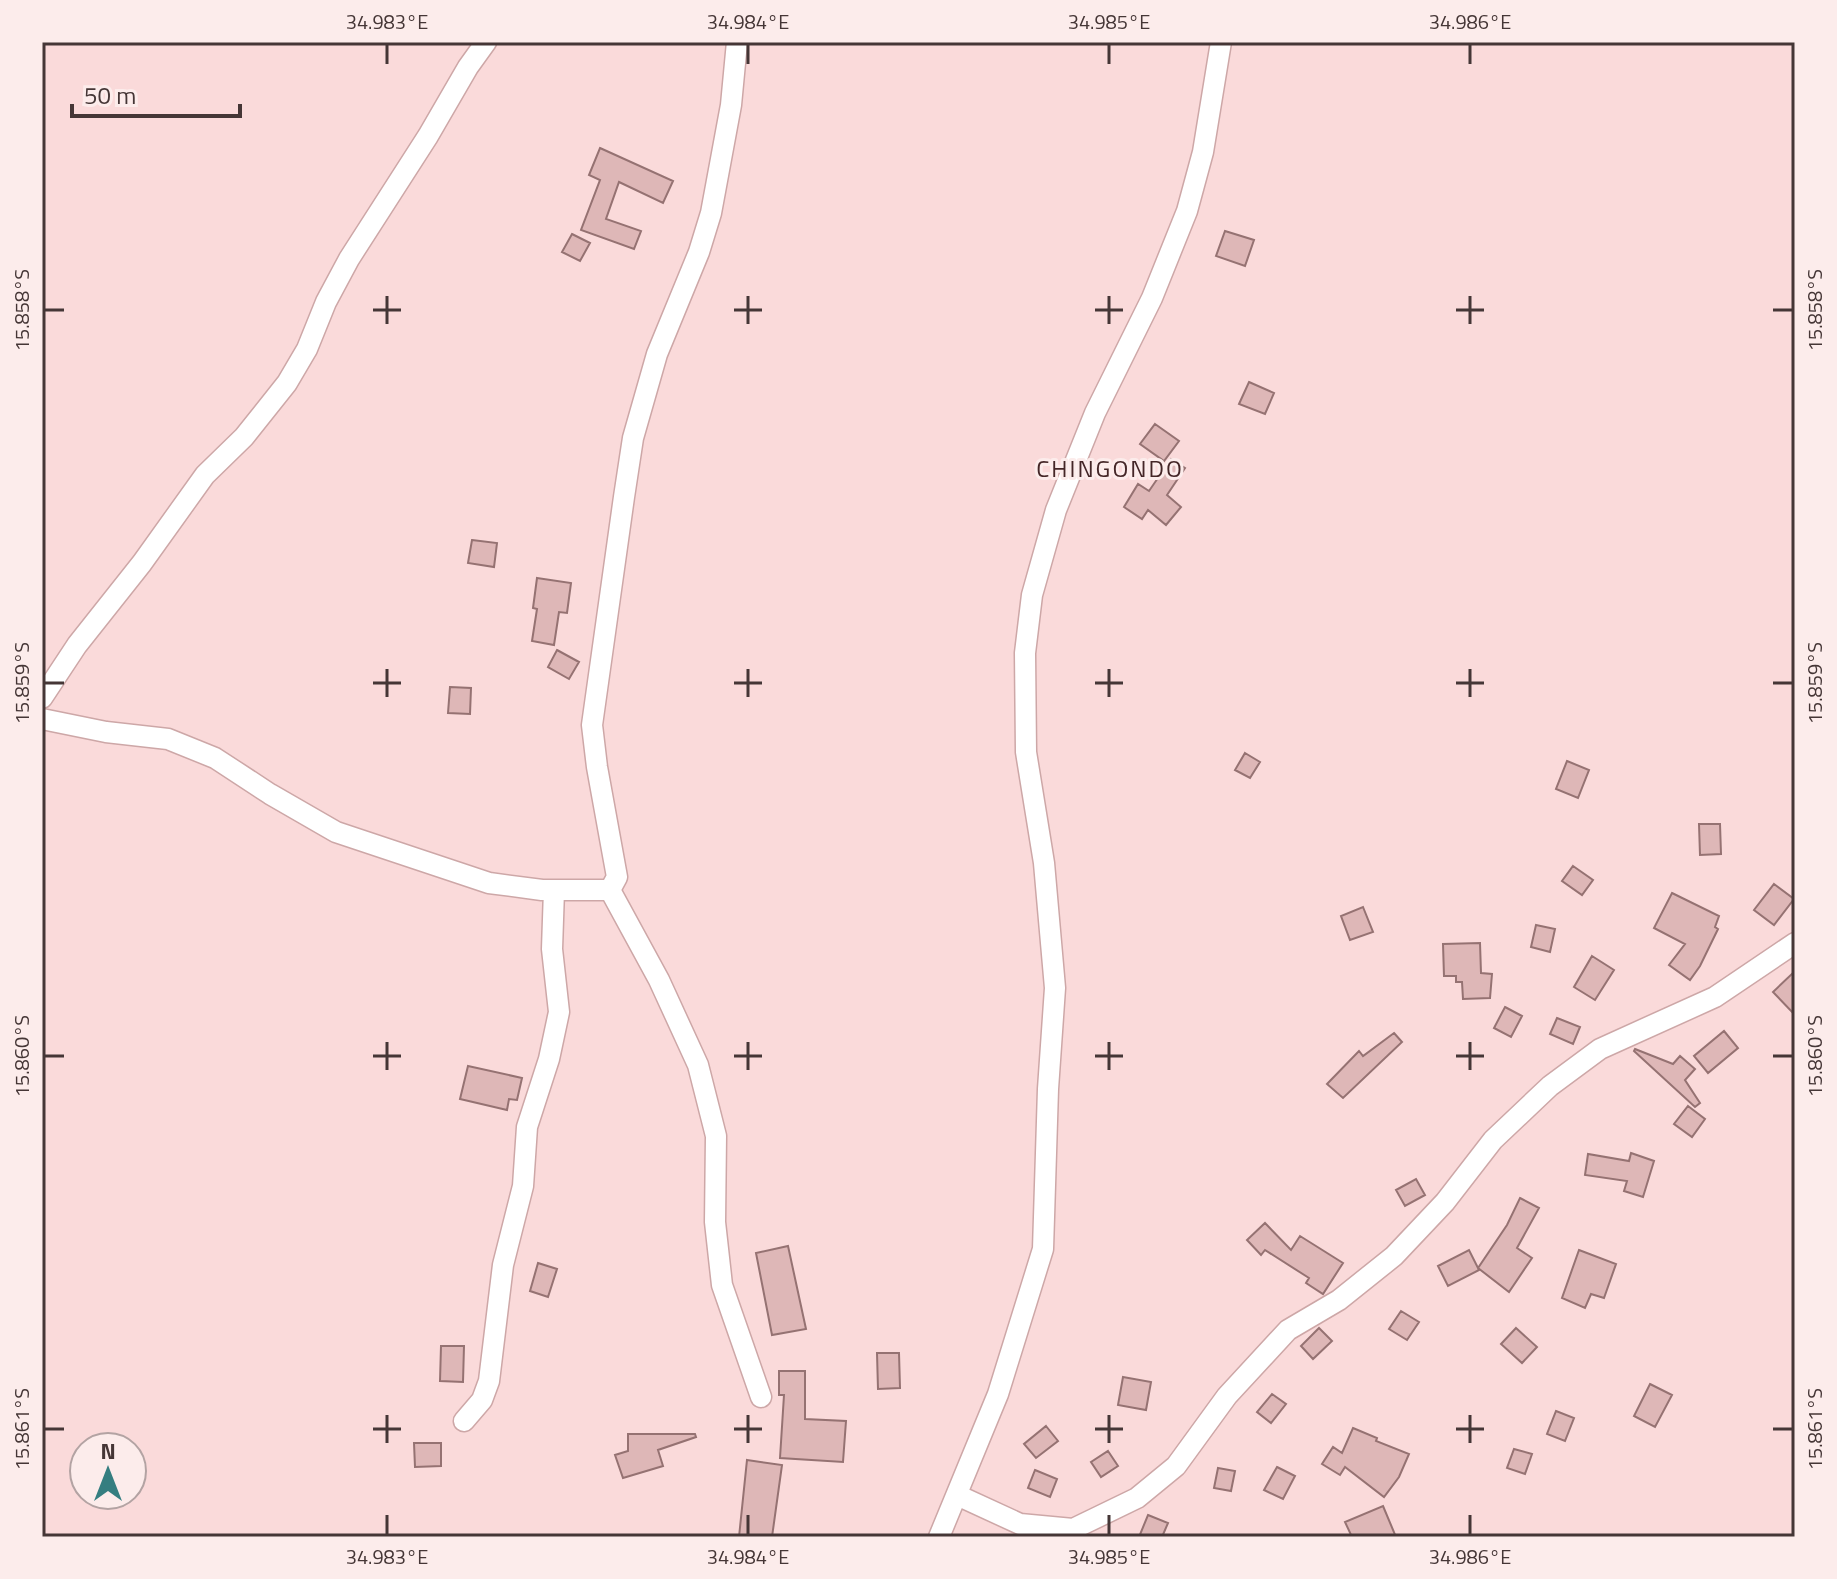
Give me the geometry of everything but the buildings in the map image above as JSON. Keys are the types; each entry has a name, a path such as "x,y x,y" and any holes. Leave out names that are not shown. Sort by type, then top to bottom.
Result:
{"street":[{"path":"42,698 77,645 142,563 205,475 244,437 287,383 307,349 326,302 349,259 486,42"},
{"path":"610,890 617,877 592,725 633,438 653,366 699,252 711,213 731,105 737,42"},
{"path":"939,1537 998,1394 1043,1249 1055,988 1044,863 1026,752 1025,653 1032,595 1056,510 1078,455 1095,413 1152,298 1187,211 1203,152 1221,42"},
{"path":"42,719 106,732 168,739 215,758 336,832 489,883 554,890 610,890"},
{"path":"464,1421 482,1400 489,1381 503,1265 523,1186 527,1127 549,1059 559,1012 552,949 554,890"},
{"path":"610,890 659,980 698,1065 716,1136 715,1222 722,1285 761,1397"},
{"path":"957,1495 1020,1524 1082,1533 1137,1498 1176,1466 1227,1396 1288,1330 1339,1300 1394,1256 1445,1202 1493,1140 1550,1086 1600,1049 1715,997 1795,943"}],"district":[{"name":"CHINGONDO","path":"1110,468"}]}
